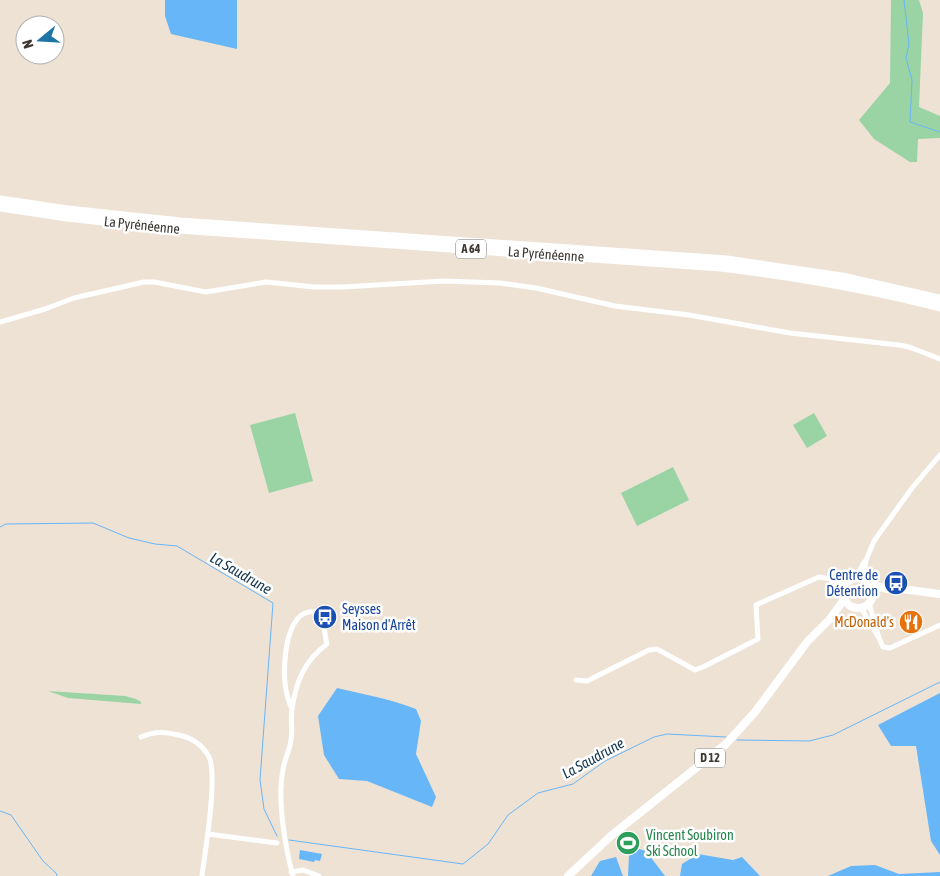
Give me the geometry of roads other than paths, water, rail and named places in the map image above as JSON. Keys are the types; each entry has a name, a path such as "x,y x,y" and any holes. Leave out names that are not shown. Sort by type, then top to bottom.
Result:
{"highway":[{"name":"La Pyrénéenne","path":"0,200 68,210 188,222 728,260 842,277 940,299"},
{"name":"La Pyrénéenne","path":"0,207 67,217 179,229 721,267 840,284 940,307"}],"main road":[{"path":"888,590 860,608 851,606 844,595 853,580 868,582 888,590 902,589 940,594"},
{"path":"868,582 873,591 871,600"},
{"name":"D 12","path":"830,619 844,595"},
{"name":"D 12","path":"568,876 612,835 726,744 755,712 807,642 830,619 851,606"}],"street":[{"path":"0,322 45,309 74,298 144,282 154,282 206,292 266,282 303,287 343,287 466,281 521,285 616,306 689,315 790,333 899,345 940,359"},
{"path":"576,680 587,681 649,650 657,648 695,670 758,639 756,605 819,577 853,580 866,560 874,541 912,488 940,455"},
{"path":"866,560 864,572 868,582"},
{"path":"830,579 844,595"},
{"path":"871,600 883,647 890,648 940,625"},
{"path":"860,608 880,638"},
{"path":"292,710 285,683 285,657 288,640 294,623 299,617 306,613 320,613 323,618 323,633 327,644 305,666 298,681 292,710 292,740 283,770 282,792 286,842 292,874 303,870 319,876"},
{"path":"141,737 151,732 171,733 192,740 204,749 210,758 213,772 208,834 202,876"},
{"path":"208,834 277,843"}],"water":[{"path":"165,0 237,0 237,49 171,34 165,16"},
{"path":"337,688 416,709 421,721 416,754 436,797 432,807 367,781 339,779 324,755 318,716"},
{"path":"940,693 940,855 931,841 916,746 891,746 878,725"},
{"path":"639,849 646,851 665,876 628,876 629,855"},
{"path":"300,850 322,854 320,861 315,860 314,862 299,859"},
{"path":"698,854 733,860 742,857 760,876 680,876 682,864"},
{"path":"616,857 623,876 591,876 600,861"},
{"path":"875,865 899,874 940,872 940,876 828,876 851,866"}],"waterway":[{"path":"904,0 909,44 906,58 912,80 910,122 940,132"},
{"name":"La Saudrune","path":"0,527 6,524 93,523 129,538 155,544 177,546 273,603 260,780 264,809 277,836"},
{"name":"La Saudrune","path":"737,740 809,741 833,735 940,682"},
{"name":"La Saudrune","path":"289,840 463,864 488,844 508,815 538,793 573,784 605,761 654,737 667,734 726,737"},
{"path":"0,811 11,815 43,861 57,876"}],"place":[{"name":"Centre de Détention","path":"896,583"},
{"name":"Seysses Maison d'Arrêt","path":"325,617"},
{"name":"McDonald's","path":"911,622"},
{"name":"Vincent Soubiron Ski School","path":"628,843"}]}
